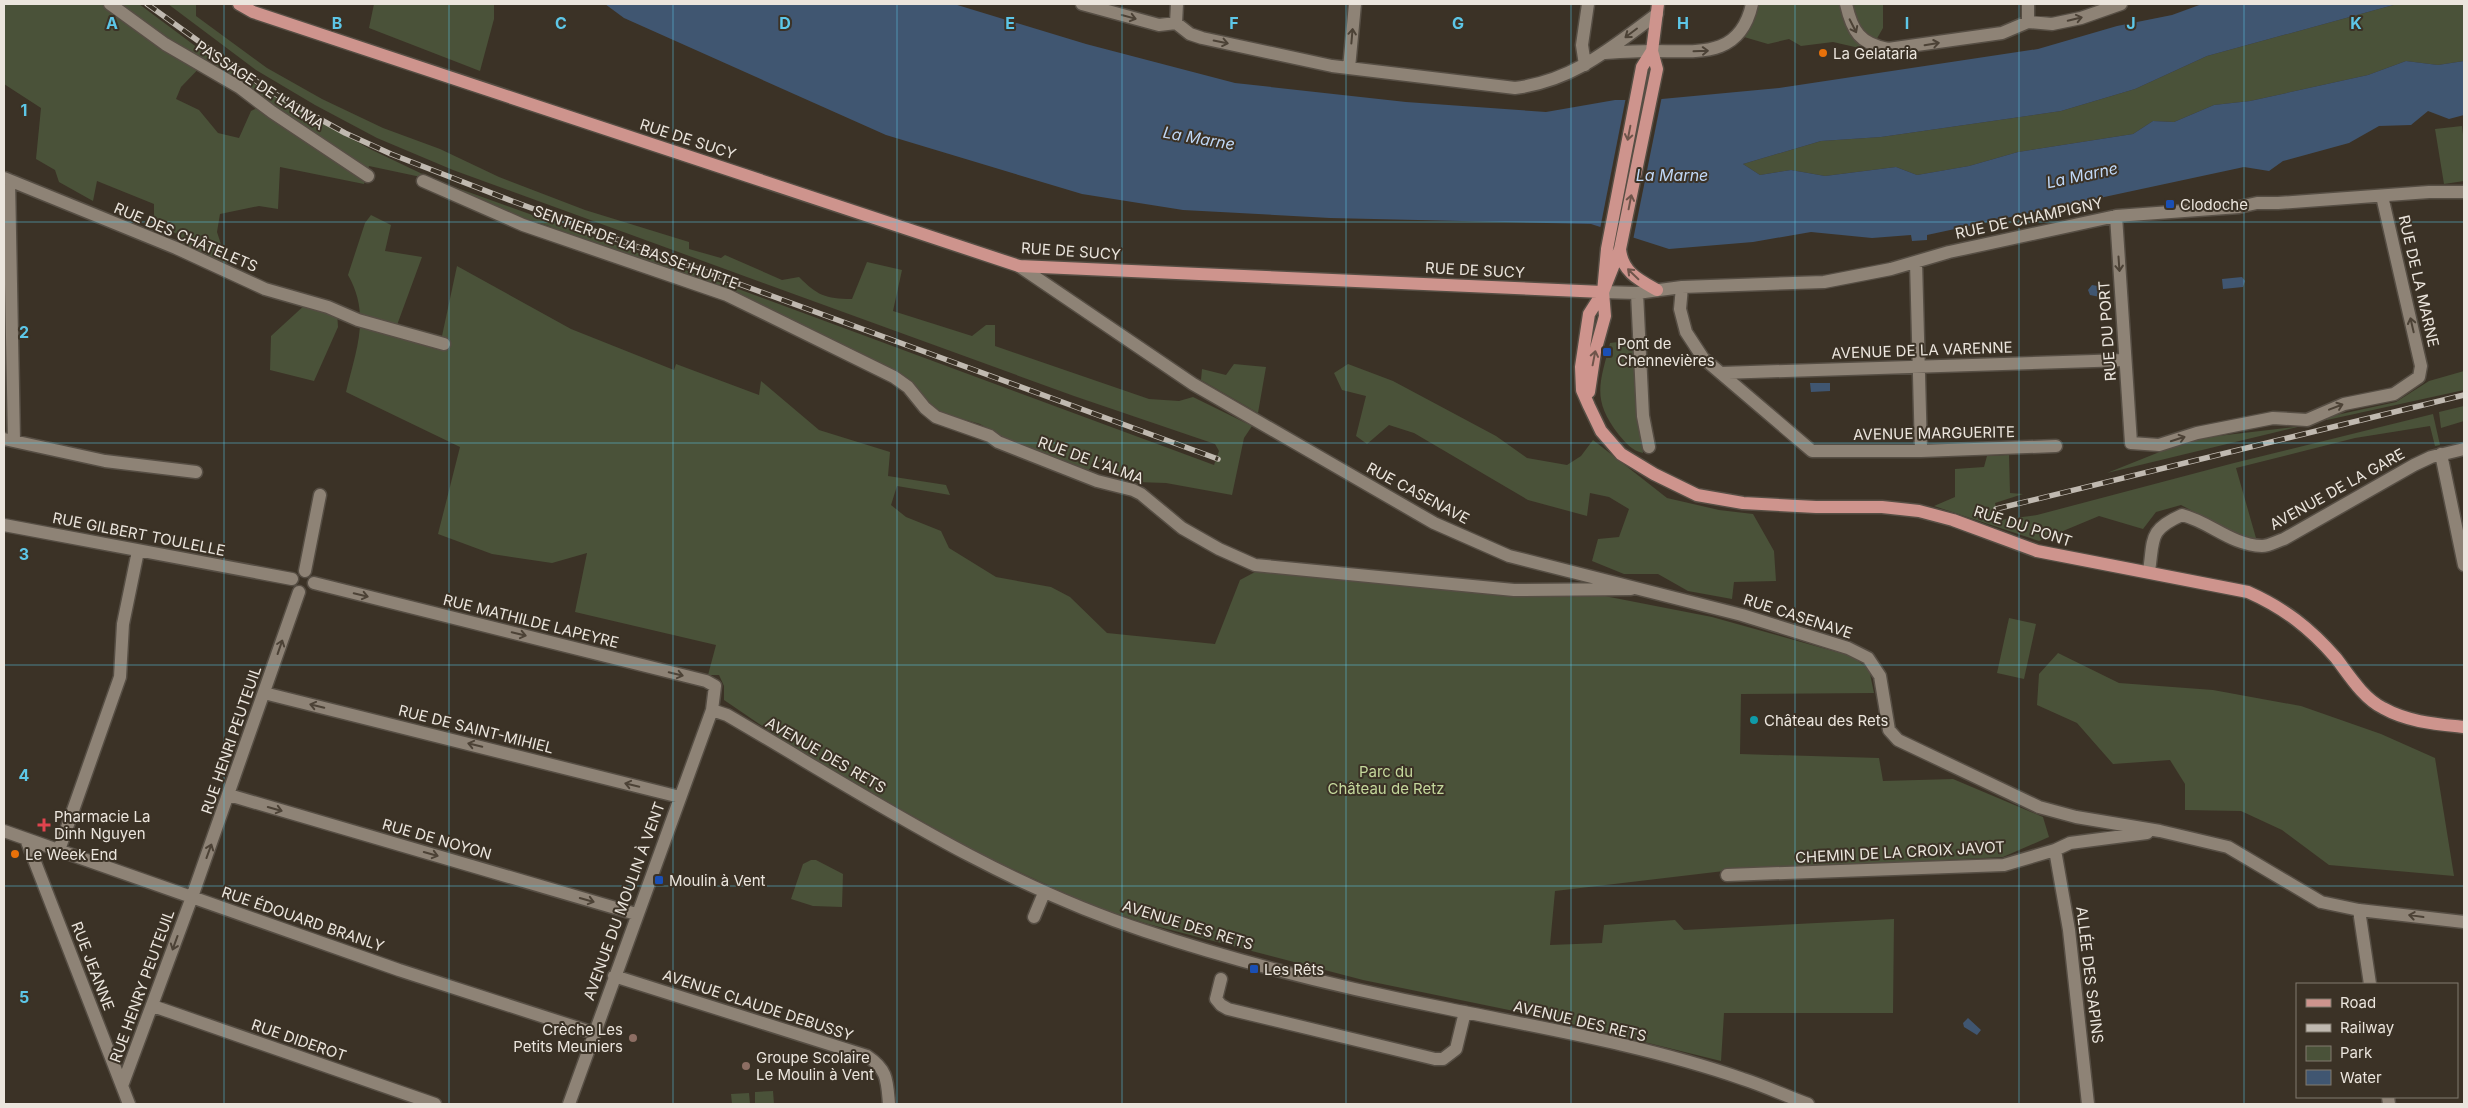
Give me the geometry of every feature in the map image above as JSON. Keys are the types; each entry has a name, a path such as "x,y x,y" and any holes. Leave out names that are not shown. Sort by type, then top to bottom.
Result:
{"main road":[{"name":"RUE DE SUCY","path":"238,4 253,12 1019,266 1603,292"},
{"path":"1656,290 1628,272 1621,260 1620,250 1657,69 1652,51 1657,9"},
{"path":"1603,292 1607,249 1642,67 1652,51"},
{"name":"RUE DU PONT","path":"1620,250 1603,292 1589,314 1581,367 1582,390 1601,431 1621,454 1654,474 1697,495 1743,503 1919,511 1953,520 2037,550 2248,592 2277,605 2314,635 2356,684 2380,708 2404,718 2464,727"}],"street":[{"name":"PASSAGE DE L'ALMA","path":"110,4 165,44 239,87 272,112 368,176"},
{"path":"1082,4 1158,25 1176,23 1190,34 1202,38 1349,68 1515,88 1539,85 1562,77 1585,65 1605,53 1657,9"},
{"path":"1176,23 1177,4"},
{"path":"1349,68 1355,4"},
{"path":"1585,65 1582,45 1588,4"},
{"path":"1605,53 1710,50 1723,46 1738,36 1749,17 1752,4"},
{"path":"1846,4 1849,19 1858,35 1871,46 1888,49 2002,33 2028,22 2052,24 2081,18 2121,4"},
{"path":"2028,4 2028,22"},
{"path":"6,179 9,440 105,461 196,472"},
{"name":"RUE DES CHÂTELETS","path":"6,179 176,248 265,289 328,307 358,320 444,344"},
{"name":"SENTIER DE LA BASSE HUTTE","path":"423,181 523,225 727,295 894,377 908,387 925,408 936,417 990,436"},
{"name":"RUE DE CHAMPIGNY","path":"1603,292 1638,293 1682,287 1824,282 1891,270 1949,252 2116,216 2257,203 2430,192 2464,192"},
{"name":"RUE DE LA MARNE","path":"2131,443 2159,445 2197,433 2273,418 2307,420 2344,404 2394,394 2410,385 2422,373 2382,196"},
{"name":"RUE DU PORT","path":"2116,216 2131,443"},
{"path":"1916,262 1921,451"},
{"name":"RUE CASENAVE","path":"1019,266 1193,384 1434,523 1509,556 1635,586 1742,615 1854,651 1868,658 1880,676 1889,730 1898,740 2038,807 2076,817 2160,831"},
{"path":"1682,287 1680,310 1686,332 1703,358 1721,373"},
{"path":"1638,293 1643,416 1649,448"},
{"name":"AVENUE DE LA VARENNE","path":"1721,373 2125,360"},
{"name":"AVENUE MARGUERITE","path":"1721,373 1812,451 1921,451 2056,446"},
{"name":"RUE DE L'ALMA","path":"990,436 998,442 1073,472 1141,494 1182,528 1219,549 1255,565 1514,590 1628,591 1635,586"},
{"name":"AVENUE DE LA GARE","path":"2149,572 2152,542 2158,528 2182,515 2194,518 2245,544 2264,546 2284,539 2414,465 2441,454 2464,449"},
{"path":"2441,454 2464,564"},
{"path":"305,571 320,495"},
{"name":"RUE GILBERT TOULELLE","path":"4,525 292,579"},
{"path":"59,850 120,677 123,624 138,551"},
{"path":"305,571 313,577 314,584 309,591 299,592 293,588 292,579 297,572 305,571"},
{"name":"RUE MATHILDE LAPEYRE","path":"314,584 712,683 715,690 712,710"},
{"name":"RUE HENRI PEUTEUIL","path":"192,897 299,592"},
{"name":"RUE DE SAINT-MIHIEL","path":"264,693 680,797"},
{"name":"AVENUE DU MOULIN À VENT","path":"569,1104 636,914 712,710"},
{"name":"AVENUE DES RETS","path":"712,710 727,716 957,850 1044,893 1144,931 1227,956 1346,987 1698,1065 1745,1079 1808,1104"},
{"name":"RUE DE NOYON","path":"229,795 636,914"},
{"name":"RUE ÉDOUARD BRANLY","path":"4,831 399,970 594,1033"},
{"path":"2160,831 2228,847 2321,902 2359,910 2464,922"},
{"name":"CHEMIN DE LA CROIX JAVOT","path":"1727,876 2004,865 2055,850 2070,843 2160,831"},
{"name":"RUE JEANNE","path":"26,839 129,1104"},
{"name":"ALLÉE DES SAPINS","path":"2055,850 2069,930 2088,1104"},
{"path":"1034,917 1044,893"},
{"name":"RUE HENRY PEUTEUIL","path":"122,1086 192,897"},
{"path":"2359,910 2370,983"},
{"name":"AVENUE CLAUDE DEBUSSY","path":"614,976 868,1056 878,1063 884,1071 887,1080 888,1104"},
{"path":"1220,979 1216,998 1221,1005 1228,1009 1435,1059 1443,1059 1456,1049 1465,1012"},
{"name":"RUE DIDEROT","path":"153,1006 435,1104"}],"green space":[{"path":"4,4 139,4 210,57 277,98 372,150 435,180 369,166 364,184 280,167 278,209 259,206 220,214 217,232 229,269 181,245 177,234 154,222 154,204 97,181 93,201 59,182 55,170 36,159 41,108 4,84","holes":["208,59 267,103 251,111 239,138 218,133 199,110 176,99 181,87"]},
{"path":"168,4 196,4 196,16 267,68 322,99 383,128 440,149 499,177 585,210 689,242 689,249 721,258 725,255 782,280 799,277 811,288 828,297 852,299 867,262 902,270 893,311 972,336 986,325 995,325 995,346 1149,399 1179,401 1193,397 1252,426 1244,438 1232,495 1166,483 1136,482 1096,460 1088,471 1011,442 980,424 938,412 824,340 572,238 549,226 508,213 435,180 741,290 1214,465 1219,451 1215,444 1074,396 453,170 377,138 315,105 256,70"},
{"path":"374,4 494,4 494,19 480,71 369,28"},
{"path":"1756,4 1883,4 1883,28 1875,42 1881,53 1833,42 1801,46 1789,39 1768,44 1744,37"},
{"path":"2397,4 2464,4 2464,61 2438,65 2406,61 2368,75 2250,101 2214,105 2174,122 2153,121 2133,134 2018,152 1969,166 1917,175 1896,167 1825,176 1791,170 1760,175 1743,164 1821,141 1881,137 2061,111 2135,89 2207,56"},
{"path":"2462,126 2464,181 2444,184 2435,129"},
{"name":"Parc du Château de Retz","path":"371,215 391,225 385,251 422,257 393,336 439,350 457,266 571,329 674,370 676,364 759,395 761,381 819,430 890,452 888,476 946,485 950,495 897,486 891,505 906,517 941,531 949,548 996,577 1051,587 1070,597 1107,633 1215,644 1240,580 1255,572 1584,592 1712,617 1851,656 1869,669 1874,693 1741,694 1740,754 1879,758 1883,781 1953,779 2043,817 2049,837 2003,857 1724,871 1555,891 1550,945 1602,943 1604,925 1675,920 1684,930 1894,919 1893,1013 1724,1013 1721,1061 1543,1017 1363,980 1148,924 1095,907 976,852 802,753 724,700 724,686 719,675 708,675 716,645 575,612 587,553 552,563 492,554 438,534 460,447 346,392 357,347 360,319 359,304 348,275 365,223"},
{"path":"307,303 337,312 338,327 314,381 270,370 271,336"},
{"path":"1633,340 1643,453 1630,446 1610,422 1604,411 1600,390 1610,343"},
{"path":"1234,364 1266,367 1258,413 1201,380 1202,369 1226,375"},
{"path":"1348,364 1393,381 1496,436 1527,458 1567,465 1581,456 1593,440 1667,498 1719,510 1753,514 1774,551 1776,581 1734,582 1732,599 1688,591 1658,574 1624,574 1592,561 1598,539 1619,537 1629,509 1609,497 1590,493 1587,516 1528,500 1414,433 1389,425 1367,444 1356,436 1366,396 1342,390 1334,373"},
{"path":"2464,371 2464,390 2327,420 2327,417 2396,402 2429,381"},
{"path":"2464,406 2464,421 2441,428 2439,412"},
{"path":"2433,414 2440,445 2435,446 2430,426 2355,438 2236,468 2258,545 2181,505 2156,512 2143,529 2099,516 2039,541 1934,506 1955,497 1955,469 1984,467 1987,456 2009,455 2010,493 2023,494 1995,503 1999,520 2037,515 2234,463"},
{"path":"2302,426 2107,473 2192,439"},
{"path":"2009,618 2036,624 2024,679 1997,673"},
{"path":"2058,653 2119,683 2213,690 2301,706 2381,734 2435,758 2454,876 2329,865 2282,830 2241,811 2185,810 2185,784 2170,760 2113,764 2077,723 2037,705 2039,674"},
{"path":"816,860 843,874 842,907 813,906 791,899 803,864"},
{"path":"773,1091 774,1104 755,1104 755,1092"},
{"path":"749,1093 750,1104 732,1104 731,1094"}],"water":[{"name":"La Marne","path":"605,4 954,4 1086,44 1235,83 1406,102 1546,112 1615,100 1651,100 1779,88 2038,49 2117,26 2172,15 2202,4 2397,4 2207,56 2135,89 2061,111 1881,137 1821,141 1743,164 1760,175 1791,170 1825,176 1896,167 1917,175 1969,166 2018,152 2133,134 2153,121 2174,122 2214,105 2250,101 2368,75 2406,61 2438,65 2464,61 2464,115 2449,119 2428,111 2411,125 2379,126 2349,143 2283,161 2269,171 2244,167 1927,235 1927,240 1912,241 1911,235 1872,238 1811,232 1753,242 1669,249 1591,224 1330,218 1183,210 1082,194 886,135 624,18"},
{"path":"2242,277 2245,281 2243,287 2223,289 2222,279"},
{"path":"2092,285 2098,286 2105,291 2105,298 2090,295 2088,290"},
{"path":"1810,383 1830,383 1830,391 1811,392"},
{"path":"1968,1018 1981,1030 1977,1035 1964,1027 1963,1023"}],"pier":[{"path":"1662,96 1633,240 1600,229 1626,97"}],"railway":[{"path":"147,4 280,97 345,133 391,154 512,201 1218,459"},
{"path":"1996,509 2464,395"}],"place":[{"name":"La Gelataria","path":"1823,53"},
{"name":"Clodoche","path":"2170,204"},
{"name":"Pont de Chennevières","path":"1607,352"},
{"name":"Château des Rets","path":"1754,720"},
{"name":"Pharmacie La Dinh Nguyen","path":"44,825"},
{"name":"Le Week End","path":"15,854"},
{"name":"Moulin à Vent","path":"659,880"},
{"name":"Les Rêts","path":"1254,969"},
{"name":"Crèche Les Petits Meuniers","path":"633,1038"},
{"name":"Groupe Scolaire Le Moulin à Vent","path":"746,1066"}]}
